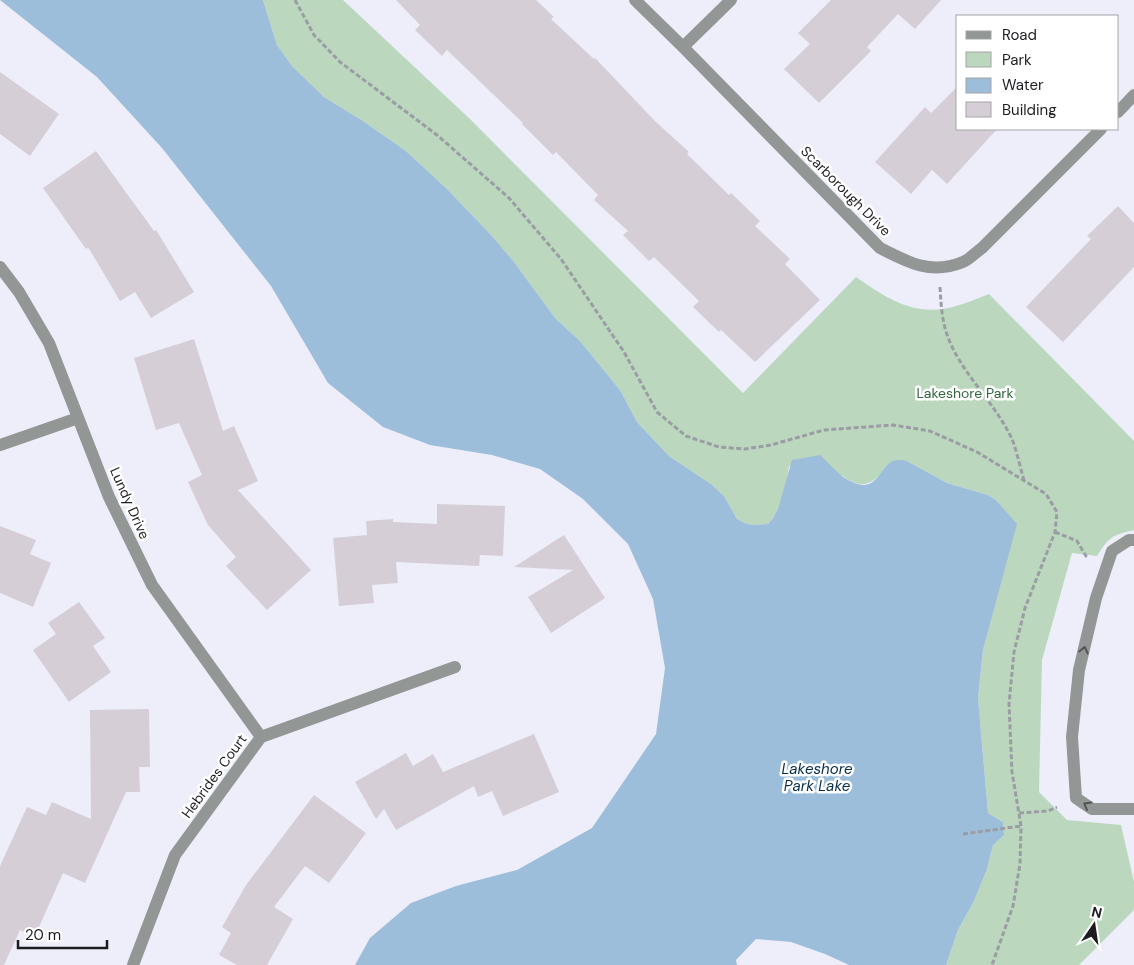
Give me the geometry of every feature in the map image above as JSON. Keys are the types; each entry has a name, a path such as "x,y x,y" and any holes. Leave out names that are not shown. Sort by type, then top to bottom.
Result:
{"street":[{"name":"Scarborough Drive","path":"635,0 880,248 910,264 938,268 964,261 982,248 1100,130"},
{"path":"683,47 731,0"},
{"path":"1119,111 1134,95"},
{"name":"Lundy Drive","path":"0,267 19,292 50,344 109,497 152,585 261,737"},
{"path":"0,446 78,418"},
{"path":"1134,540 1129,540 1112,550 1096,598 1079,670 1072,737 1076,798 1092,809 1134,809"},
{"name":"Hebrides Court","path":"133,965 175,855 261,737 455,667"}],"path":[{"path":"295,0 314,35 340,62 437,135 509,198 561,260 624,352 657,412 686,436 719,447 745,449 771,445 824,430 893,425 930,431 977,452 1046,494 1057,512 1055,532 1025,608 1014,652 1009,704 1012,772 1021,826 1020,864 1013,906 992,965"},
{"path":"938,268 943,319 948,339 959,361 998,414 1012,440 1024,480"},
{"path":"1055,532 1077,541 1086,556 1108,565"},
{"path":"1019,813 1048,811 1076,798"},
{"path":"963,834 1021,826"}],"green space":[{"name":"Lakeshore Park","path":"263,0 343,0 471,120 743,393 856,277 891,299 915,308 928,310 956,306 989,294 1134,441 1134,530 1112,538 1097,556 1072,553 1042,660 1039,792 1067,820 1121,825 1134,882 1134,910 1079,965 946,965 958,930 974,901 987,869 993,845 1004,835 1003,822 988,813 978,699 983,650 1016,524 996,500 988,495 947,483 907,461 890,463 875,480 864,484 858,484 843,476 789,466 780,504 768,524 747,524 737,519 724,496 711,484 669,456 637,422 620,390 580,341 556,319 514,262 492,236 448,190 406,151 324,97 292,66 277,45"}],"water":[{"name":"Lakeshore Park Lake","path":"0,0 263,0 277,45 292,66 324,97 406,151 448,190 492,236 514,262 556,319 580,341 620,390 637,422 669,456 711,484 724,496 737,519 747,524 768,524 778,509 792,460 820,455 842,476 859,484 866,485 871,483 891,462 903,460 947,483 988,495 996,500 1017,524 983,650 978,698 988,813 1003,822 1004,835 993,845 987,869 974,901 958,930 946,965 849,965 791,942 756,939 736,960 737,965 355,965 370,938 411,903 456,886 517,870 592,828 656,734 665,668 653,599 628,544 583,499 540,469 492,455 430,445 383,427 328,383 271,286 162,148 97,77"}],"building":[{"path":"396,0 536,0 554,17 551,19 595,58 655,121 689,152 687,154 729,195 731,193 760,221 755,226 790,259 785,264 820,300 755,362 693,307 699,301 654,257 649,261 623,235 628,231 594,200 598,195 556,152 553,155 523,123 447,50 442,56 415,30 420,25"},
{"path":"831,0 941,0 915,29 898,14 867,47 871,51 819,103 784,69 810,44 798,33"},
{"path":"0,72 59,114 30,156 0,134"},
{"path":"956,88 956,130 996,130 947,184 932,170 911,194 875,162 925,107 931,113"},
{"path":"96,151 154,231 156,230 194,292 151,318 135,292 120,301 88,247 86,249 43,188"},
{"path":"1118,206 1134,223 1134,267 1063,342 1026,307 1091,239 1087,236"},
{"path":"194,339 223,431 234,426 258,481 238,490 311,570 267,610 226,566 236,557 208,525 188,482 202,475 179,423 156,430 134,358"},
{"path":"437,504 505,506 503,556 480,555 479,566 396,562 398,583 372,585 374,603 339,606 333,538 367,535 366,521 393,519 393,522 437,524"},
{"path":"0,526 36,540 30,554 51,563 33,607 0,593"},
{"path":"564,535 605,598 551,633 528,597 573,570 514,567"},
{"path":"79,602 105,638 93,646 111,672 69,702 33,650 56,634 48,623"},
{"path":"149,709 150,767 139,767 140,792 126,792 85,883 63,873 35,936 20,930 4,965 0,965 0,866 27,807 46,815 52,802 91,819 90,710"},
{"path":"534,734 559,792 503,816 492,791 478,797 474,786 396,830 384,809 376,819 355,782 406,753 413,766 433,754 443,772"},
{"path":"314,795 366,833 329,883 305,866 274,907 293,919 267,965 237,965 219,955 231,933 222,927 246,885"}]}
